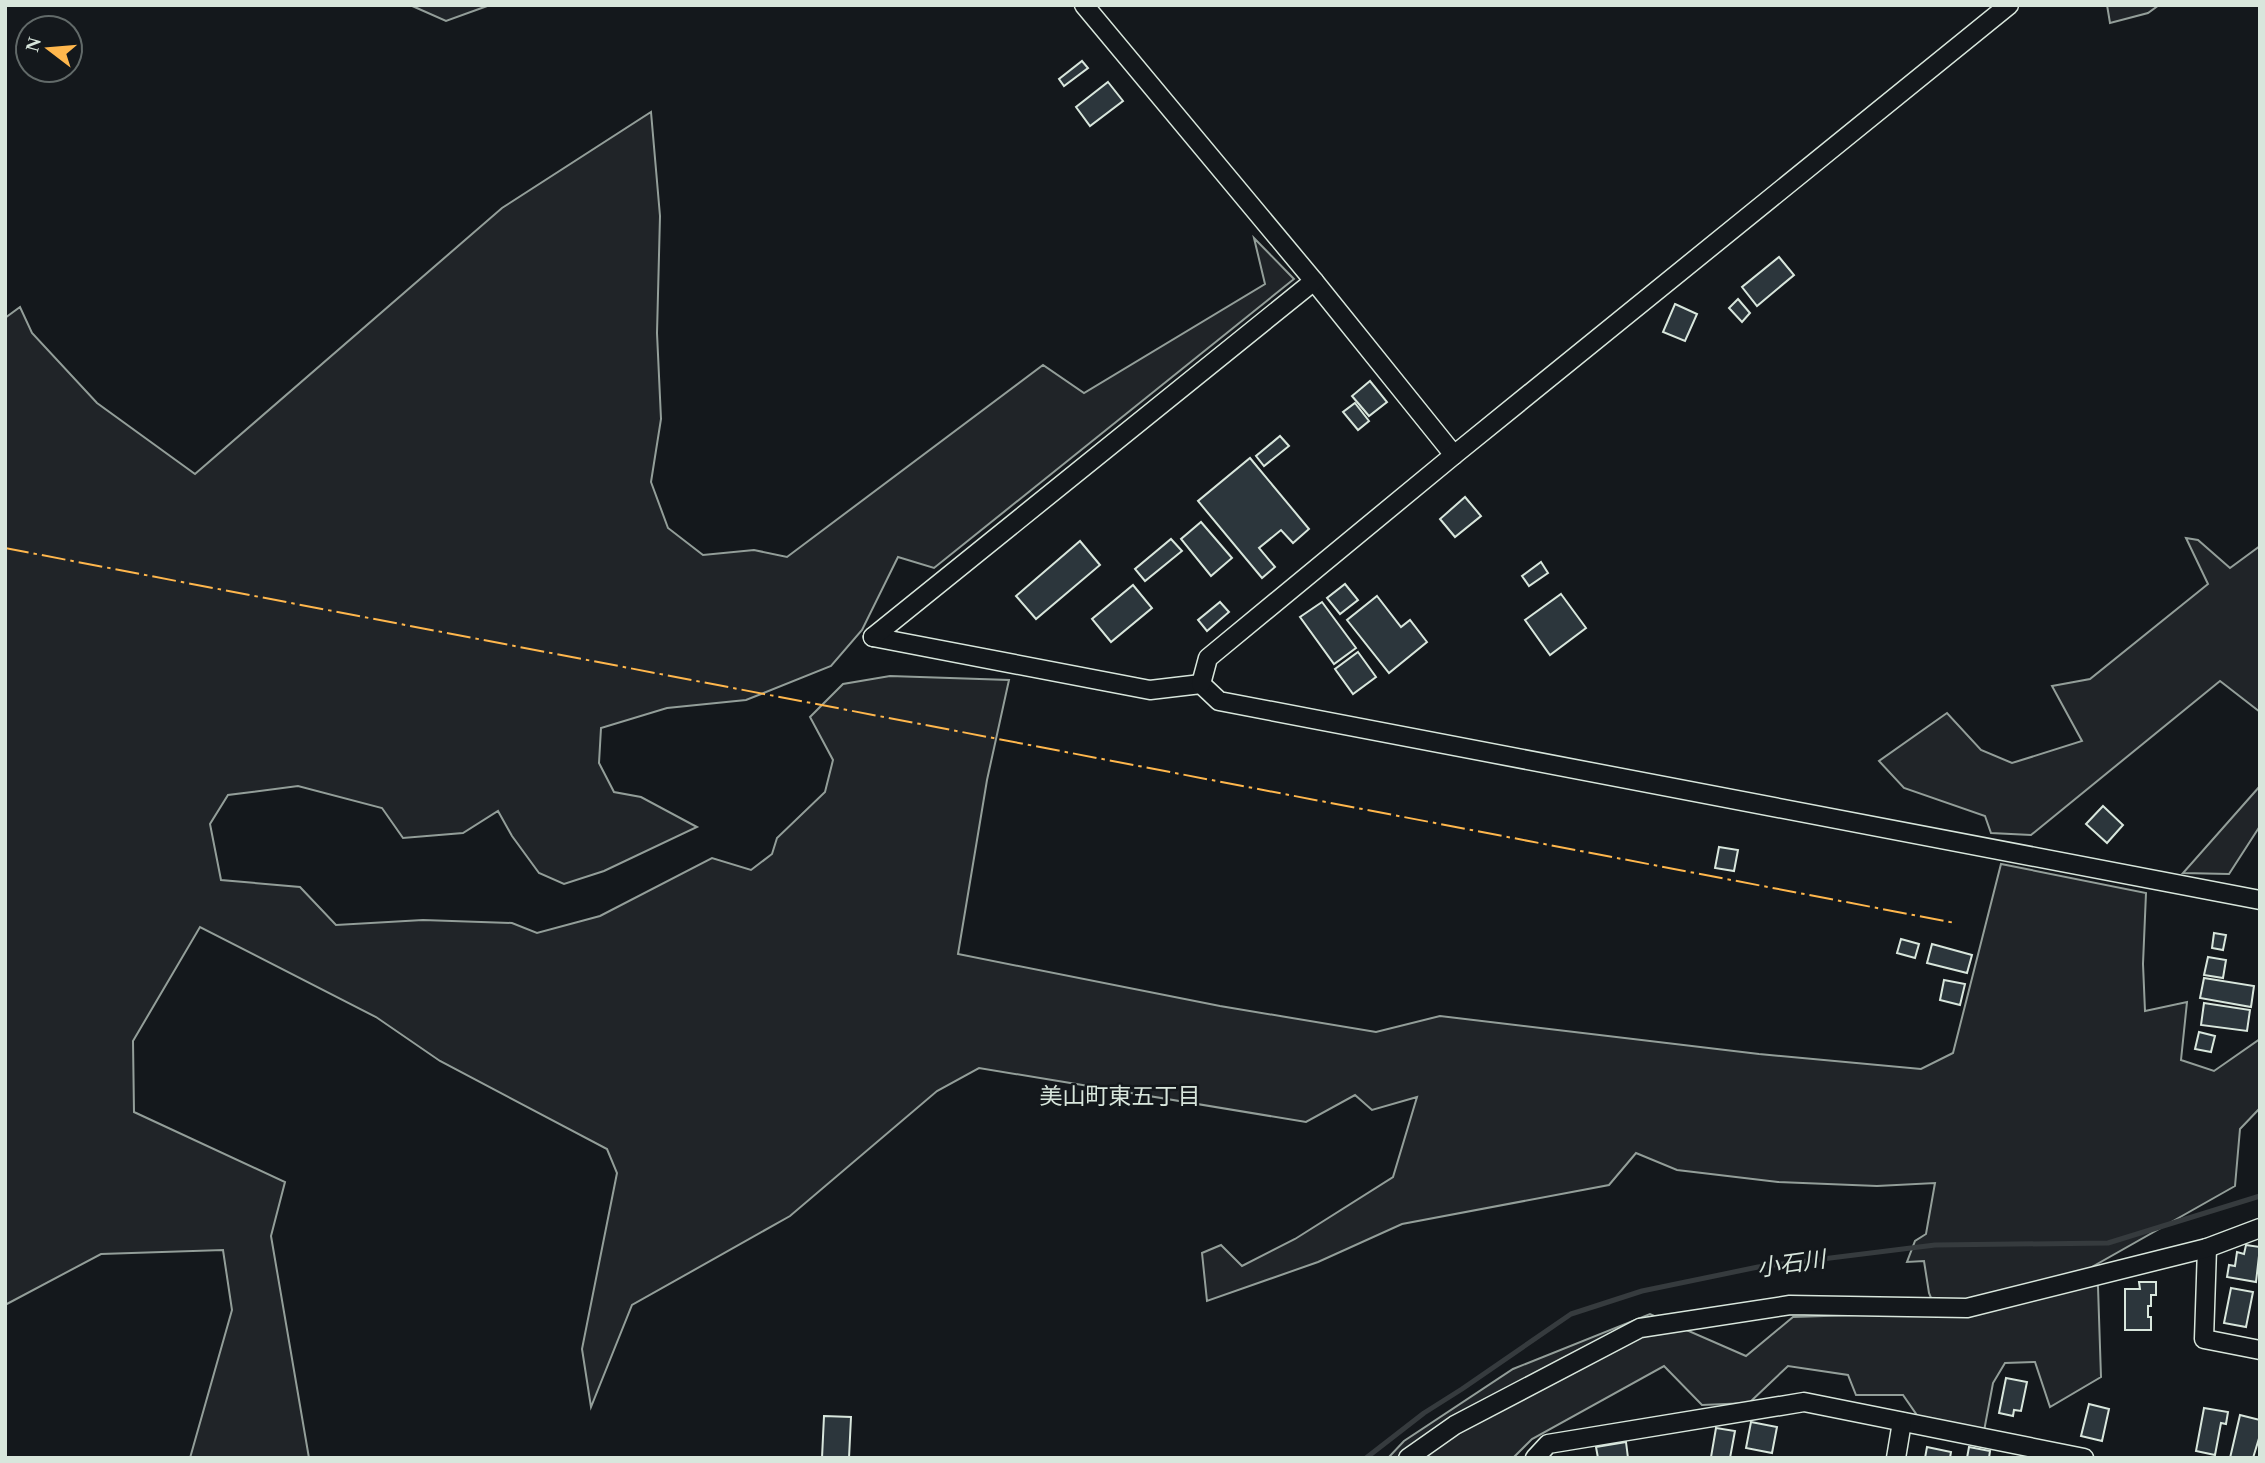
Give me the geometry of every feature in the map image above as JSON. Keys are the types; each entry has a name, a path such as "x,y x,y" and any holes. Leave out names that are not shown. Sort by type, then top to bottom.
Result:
{"street":[{"path":"1084,5 1314,281 1454,455"},
{"path":"1201,684 1208,658 2009,5"},
{"path":"1201,684 1150,690 873,637 1314,281"},
{"path":"1201,684 1219,701 2260,900"},
{"path":"1408,1458 1455,1425 1640,1328 1790,1305 1967,1308 2207,1248 2260,1228"},
{"path":"2207,1248 2203,1339 2260,1350"},
{"path":"1535,1458 1548,1444 1804,1402 2084,1458"},
{"path":"1896,1458 1902,1422"}],"shaded area":[{"path":"410,5 490,5 446,21"},
{"path":"2107,5 2159,5 2148,13 2110,23"},
{"path":"651,112 660,216 657,333 661,419 651,482 668,528 703,555 754,550 787,557 1043,365 1084,393 1265,284 1254,238 1294,279 934,568 898,557 862,630 831,666 746,700 667,708 601,728 599,763 614,792 641,797 697,827 604,871 564,884 539,873 512,836 498,811 463,833 403,838 382,808 298,786 228,795 210,824 221,880 300,887 336,925 423,920 512,923 537,933 600,916 712,858 751,870 772,854 777,838 825,792 833,760 810,717 843,684 890,676 1009,680 987,780 958,954 1220,1006 1376,1032 1440,1016 1759,1054 1921,1069 1953,1053 2001,864 2146,893 2143,964 2145,1011 2187,1002 2181,1060 2214,1071 2260,1039 2260,1108 2240,1129 2235,1186 2092,1267 2098,1287 2101,1377 2050,1407 2035,1362 2005,1363 1993,1383 1984,1431 1919,1418 1903,1395 1856,1395 1848,1375 1788,1366 1749,1403 1702,1405 1664,1366 1532,1439 1513,1458 1388,1458 1404,1441 1513,1369 1650,1314 1746,1356 1793,1317 1938,1315 1929,1293 1924,1261 1907,1262 1915,1241 1926,1234 1935,1183 1877,1186 1778,1182 1677,1170 1636,1153 1609,1185 1402,1224 1318,1262 1207,1301 1202,1253 1221,1245 1242,1266 1295,1239 1393,1177 1417,1097 1372,1110 1355,1095 1306,1122 979,1068 937,1091 790,1216 632,1305 591,1407 582,1349 617,1173 607,1149 440,1061 376,1017 200,927 133,1041 134,1112 285,1182 271,1236 309,1458 190,1458 232,1310 223,1250 101,1254 5,1305 5,318 20,307 32,333 97,403 195,474 502,208"},
{"path":"2186,538 2198,540 2230,568 2260,546 2260,712 2220,681 2031,835 1991,833 1985,816 1904,788 1879,761 1947,713 1981,750 2012,763 2082,741 2052,686 2090,679 2208,584"},
{"path":"2260,786 2260,826 2229,874 2183,873"}],"building":[{"path":"1082,61 1088,68 1064,86 1059,79"},
{"path":"1108,82 1123,101 1090,126 1076,107"},
{"path":"1779,257 1794,275 1757,306 1742,287"},
{"path":"1738,299 1750,313 1742,322 1729,308"},
{"path":"1675,304 1697,314 1685,341 1663,332"},
{"path":"1370,381 1387,402 1369,416 1352,396"},
{"path":"1355,403 1369,421 1358,430 1343,412"},
{"path":"1280,436 1289,446 1264,466 1256,456"},
{"path":"1250,458 1309,529 1293,543 1281,530 1259,548 1275,567 1262,578 1198,501"},
{"path":"1465,497 1481,516 1455,537 1440,519"},
{"path":"1201,522 1232,558 1211,576 1181,539"},
{"path":"1171,539 1182,551 1145,581 1135,569"},
{"path":"1080,541 1100,565 1036,619 1016,596"},
{"path":"1541,562 1548,573 1529,586 1522,576"},
{"path":"1345,584 1358,600 1340,614 1327,598"},
{"path":"1133,585 1152,608 1111,642 1092,619"},
{"path":"1561,594 1586,628 1550,655 1525,620"},
{"path":"1377,596 1401,627 1410,620 1427,642 1389,673 1347,620"},
{"path":"1220,602 1229,612 1207,631 1198,620"},
{"path":"1322,602 1356,648 1334,664 1300,617"},
{"path":"1358,652 1376,677 1353,694 1335,669"},
{"path":"2103,806 2123,825 2107,843 2086,824"},
{"path":"1719,847 1738,850 1734,871 1715,868"},
{"path":"2214,933 2226,935 2223,950 2212,948"},
{"path":"1901,939 1919,944 1915,958 1897,953"},
{"path":"1932,944 1972,955 1967,973 1927,963"},
{"path":"2208,957 2226,960 2223,978 2204,975"},
{"path":"2204,978 2254,986 2251,1007 2200,998"},
{"path":"1944,980 1965,984 1960,1005 1940,1000"},
{"path":"2204,1003 2250,1010 2247,1031 2201,1025"},
{"path":"2199,1032 2215,1036 2211,1052 2195,1049"},
{"path":"2246,1245 2260,1247 2256,1282 2227,1277 2229,1265 2235,1266 2237,1252 2244,1254"},
{"path":"2139,1282 2156,1282 2156,1295 2151,1295 2151,1306 2148,1306 2151,1330 2125,1330 2125,1289 2140,1289"},
{"path":"2231,1288 2253,1292 2246,1327 2224,1323"},
{"path":"2006,1378 2027,1382 2021,1411 2014,1410 2013,1416 1999,1413"},
{"path":"2089,1404 2109,1409 2102,1441 2081,1436"},
{"path":"2204,1408 2228,1412 2226,1424 2221,1423 2215,1455 2196,1451"},
{"path":"2240,1415 2260,1420 2260,1435 2253,1458 2230,1458"},
{"path":"824,1416 851,1417 849,1458 822,1458"},
{"path":"1751,1422 1777,1427 1772,1453 1746,1448"},
{"path":"1716,1428 1735,1431 1730,1458 1711,1457"},
{"path":"1626,1442 1628,1458 1598,1458 1596,1447"},
{"path":"1927,1447 1951,1452 1950,1458 1925,1458"},
{"path":"1969,1447 1990,1451 1989,1458 1967,1458"}],"waterway":[{"name":"小石川","path":"1366,1458 1424,1413 1571,1314 1642,1291 1758,1267 1935,1245 2108,1243 2260,1196"}],"power":[{"path":"5,548 1955,923"}],"district":[{"name":"美山町東五丁目","path":"1120,1096"}]}
